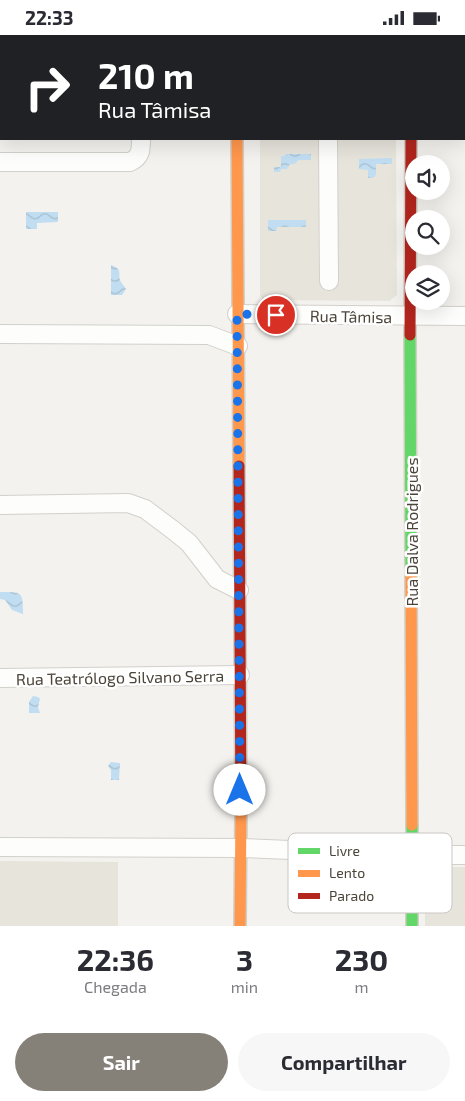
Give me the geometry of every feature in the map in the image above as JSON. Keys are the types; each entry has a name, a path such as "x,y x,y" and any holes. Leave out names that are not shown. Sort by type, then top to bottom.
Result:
{"street":[{"path":"0,161 130,162 136,159 141,151 141,140"},
{"path":"237,140 240,926"},
{"path":"328,140 329,281"},
{"name":"Rua Dalva Rodrigues","path":"412,140 410,317 412,833"},
{"name":"Rua Tâmisa","path":"237,314 465,316"},
{"path":"0,334 209,335 238,346"},
{"path":"0,505 128,503 136,505 173,529 189,543 217,579 239,590"},
{"name":"Rua Teatrólogo Silvano Serra","path":"0,678 240,675"},
{"path":"0,847 288,850"},
{"path":"452,855 465,855"},
{"name":"Rua Dalva Rodrigues","path":"412,913 412,926"}],"shaded area":[{"path":"260,140 396,140 397,295 389,301 264,300 260,296"},
{"path":"0,861 118,862 118,926 0,926"},
{"path":"452,867 465,867 465,926 425,926 425,913 452,913"}],"water":[{"path":"285,154 311,154 311,160 298,160 296,163 289,165 287,169 274,172 274,167 281,167 281,156 285,156"},
{"path":"392,158 392,164 376,164 376,175 373,178 368,178 368,170 359,169 359,159"},
{"path":"26,212 58,212 58,222 37,223 37,229 26,229"},
{"path":"268,220 306,220 306,227 277,227 276,231 268,231"},
{"path":"111,265 119,270 121,282 126,289 122,295 111,295"},
{"path":"0,592 20,594 22,597 23,614 12,610 5,600 0,599"},
{"path":"33,696 40,699 38,707 40,713 29,713 29,702"},
{"path":"111,762 120,763 119,780 111,780 111,770 108,766"}],"traffic: fast":[{"path":"410,335 411,576"},
{"path":"412,825 412,833"},
{"path":"412,913 412,926"}],"traffic: slow":[{"path":"237,140 239,466"},
{"path":"411,576 412,825"},
{"path":"240,926 241,807"}],"traffic: jam":[{"path":"410,335 411,140"},
{"path":"239,466 241,807"}],"route":[{"path":"240,790 237,314 276,315"}]}
